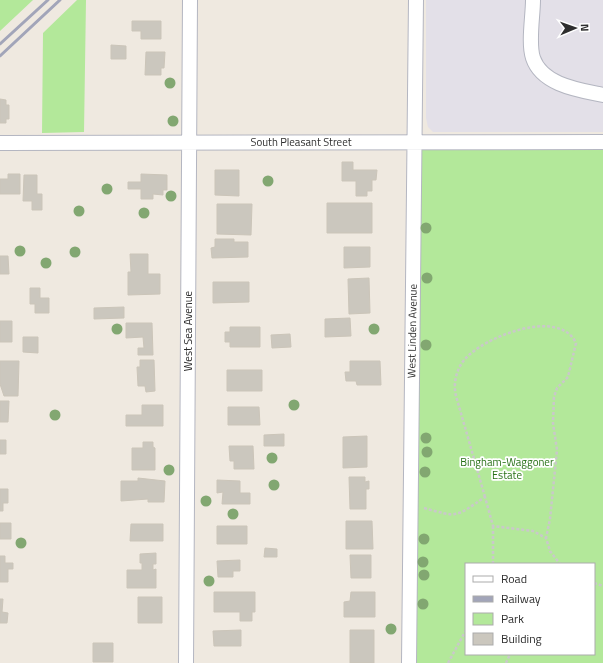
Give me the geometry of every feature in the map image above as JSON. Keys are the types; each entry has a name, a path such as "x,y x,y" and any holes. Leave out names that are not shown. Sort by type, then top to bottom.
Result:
{"street":[{"name":"West Sea Avenue","path":"186,663 190,0"},
{"name":"West Linden Avenue","path":"409,663 416,0"},
{"path":"533,0 533,57 540,70 565,86 603,95"},
{"name":"South Pleasant Street","path":"0,143 414,141 603,142"}],"path":[{"path":"494,563 493,526 456,396 454,382 465,359 488,341 526,327 559,328 566,331 576,343 568,377 557,388 554,397 553,423 557,450 550,519 546,538 550,551 559,563"},
{"path":"410,504 443,514 457,515 485,497"},
{"path":"493,526 533,531 546,538"},
{"path":"448,663 465,632"}],"shaded area":[{"path":"426,0 603,0 603,132 433,132 428,127 426,118"}],"green space":[{"path":"0,0 33,0 0,31"},
{"path":"77,0 86,0 84,132 42,133 43,33"},
{"name":"Bingham-Waggoner Estate","path":"414,141 603,143 603,663 409,663"}],"building":[{"path":"132,21 161,21 161,39 141,39 141,31 132,31"},
{"path":"111,45 126,46 126,59 111,59"},
{"path":"146,52 165,52 164,68 161,68 161,75 145,75"},
{"path":"0,99 6,100 6,105 9,105 9,119 6,119 6,123 0,123"},
{"path":"342,162 353,162 353,170 377,170 376,180 372,180 372,191 367,191 367,196 356,196 356,181 342,181"},
{"path":"215,170 239,170 239,196 215,195"},
{"path":"8,174 20,174 20,194 0,194 0,179 8,179"},
{"path":"141,174 167,175 167,190 163,190 163,195 153,194 153,199 141,199 141,189 128,189 128,182 141,182"},
{"path":"24,175 37,175 37,194 42,194 42,210 32,210 32,201 23,201"},
{"path":"327,203 372,203 372,233 327,233"},
{"path":"217,204 252,204 251,235 217,234"},
{"path":"215,239 234,239 234,242 248,242 248,257 212,258 211,248 215,247"},
{"path":"344,247 370,247 370,267 344,268"},
{"path":"130,254 148,254 148,274 160,274 160,294 128,295 128,272 131,272"},
{"path":"0,256 8,256 9,274 0,274"},
{"path":"369,278 370,313 349,314 348,279"},
{"path":"213,282 249,282 249,302 213,303"},
{"path":"30,288 40,288 40,298 49,298 49,313 35,313 35,304 30,304"},
{"path":"124,307 124,318 94,319 94,308"},
{"path":"350,318 351,336 325,337 325,319"},
{"path":"0,321 12,321 12,342 0,342"},
{"path":"126,323 152,323 153,355 138,355 138,348 144,348 143,337 126,338"},
{"path":"230,327 260,327 260,347 230,347 230,342 225,342 225,332 230,332"},
{"path":"290,334 291,347 272,348 271,335"},
{"path":"23,337 38,337 38,353 23,352"},
{"path":"140,360 154,360 155,391 146,392 145,386 138,386 137,367 140,367"},
{"path":"0,361 19,361 18,396 4,396 0,384"},
{"path":"350,361 380,361 381,385 357,385 356,381 346,381 345,372 350,372"},
{"path":"227,370 262,370 262,391 227,391"},
{"path":"0,401 9,401 8,422 0,422"},
{"path":"142,405 163,405 163,426 126,426 126,415 142,415"},
{"path":"228,407 259,407 260,425 228,425"},
{"path":"284,434 284,446 264,446 264,435"},
{"path":"367,436 367,467 343,468 343,437"},
{"path":"0,440 6,440 6,454 0,454"},
{"path":"143,442 153,442 153,447 155,448 155,470 132,470 132,448 143,448"},
{"path":"229,446 253,446 254,469 234,469 234,461 230,461"},
{"path":"349,477 365,477 365,482 369,481 369,489 366,489 366,509 350,509"},
{"path":"138,478 165,481 164,502 148,502 148,499 121,501 121,481 138,481"},
{"path":"217,480 240,481 240,493 250,493 250,504 222,504 223,492 217,493"},
{"path":"0,489 8,489 8,503 3,503 3,511 0,511"},
{"path":"346,521 372,521 373,549 346,549"},
{"path":"0,523 11,523 11,539 0,539"},
{"path":"131,524 163,524 163,541 130,541"},
{"path":"217,526 247,526 247,544 217,544"},
{"path":"265,548 277,549 277,557 264,557"},
{"path":"156,553 156,564 153,564 153,570 156,569 156,588 127,588 127,570 142,570 140,554"},
{"path":"350,555 371,555 371,578 351,578"},
{"path":"0,556 5,556 5,563 13,563 13,569 8,569 8,582 0,582"},
{"path":"240,560 240,571 233,571 233,577 218,577 217,561"},
{"path":"214,592 255,592 255,612 252,612 252,621 240,621 240,612 214,612"},
{"path":"351,592 375,592 375,617 344,617 344,602 350,601"},
{"path":"138,597 162,597 162,623 138,623"},
{"path":"0,599 3,599 2,612 8,613 7,623 0,623"},
{"path":"241,630 241,646 214,646 213,631"},
{"path":"350,630 374,630 374,663 350,663"},
{"path":"93,643 113,643 113,662 93,662"}],"railway":[{"path":"0,44 48,0"},
{"path":"0,56 60,0"}]}
